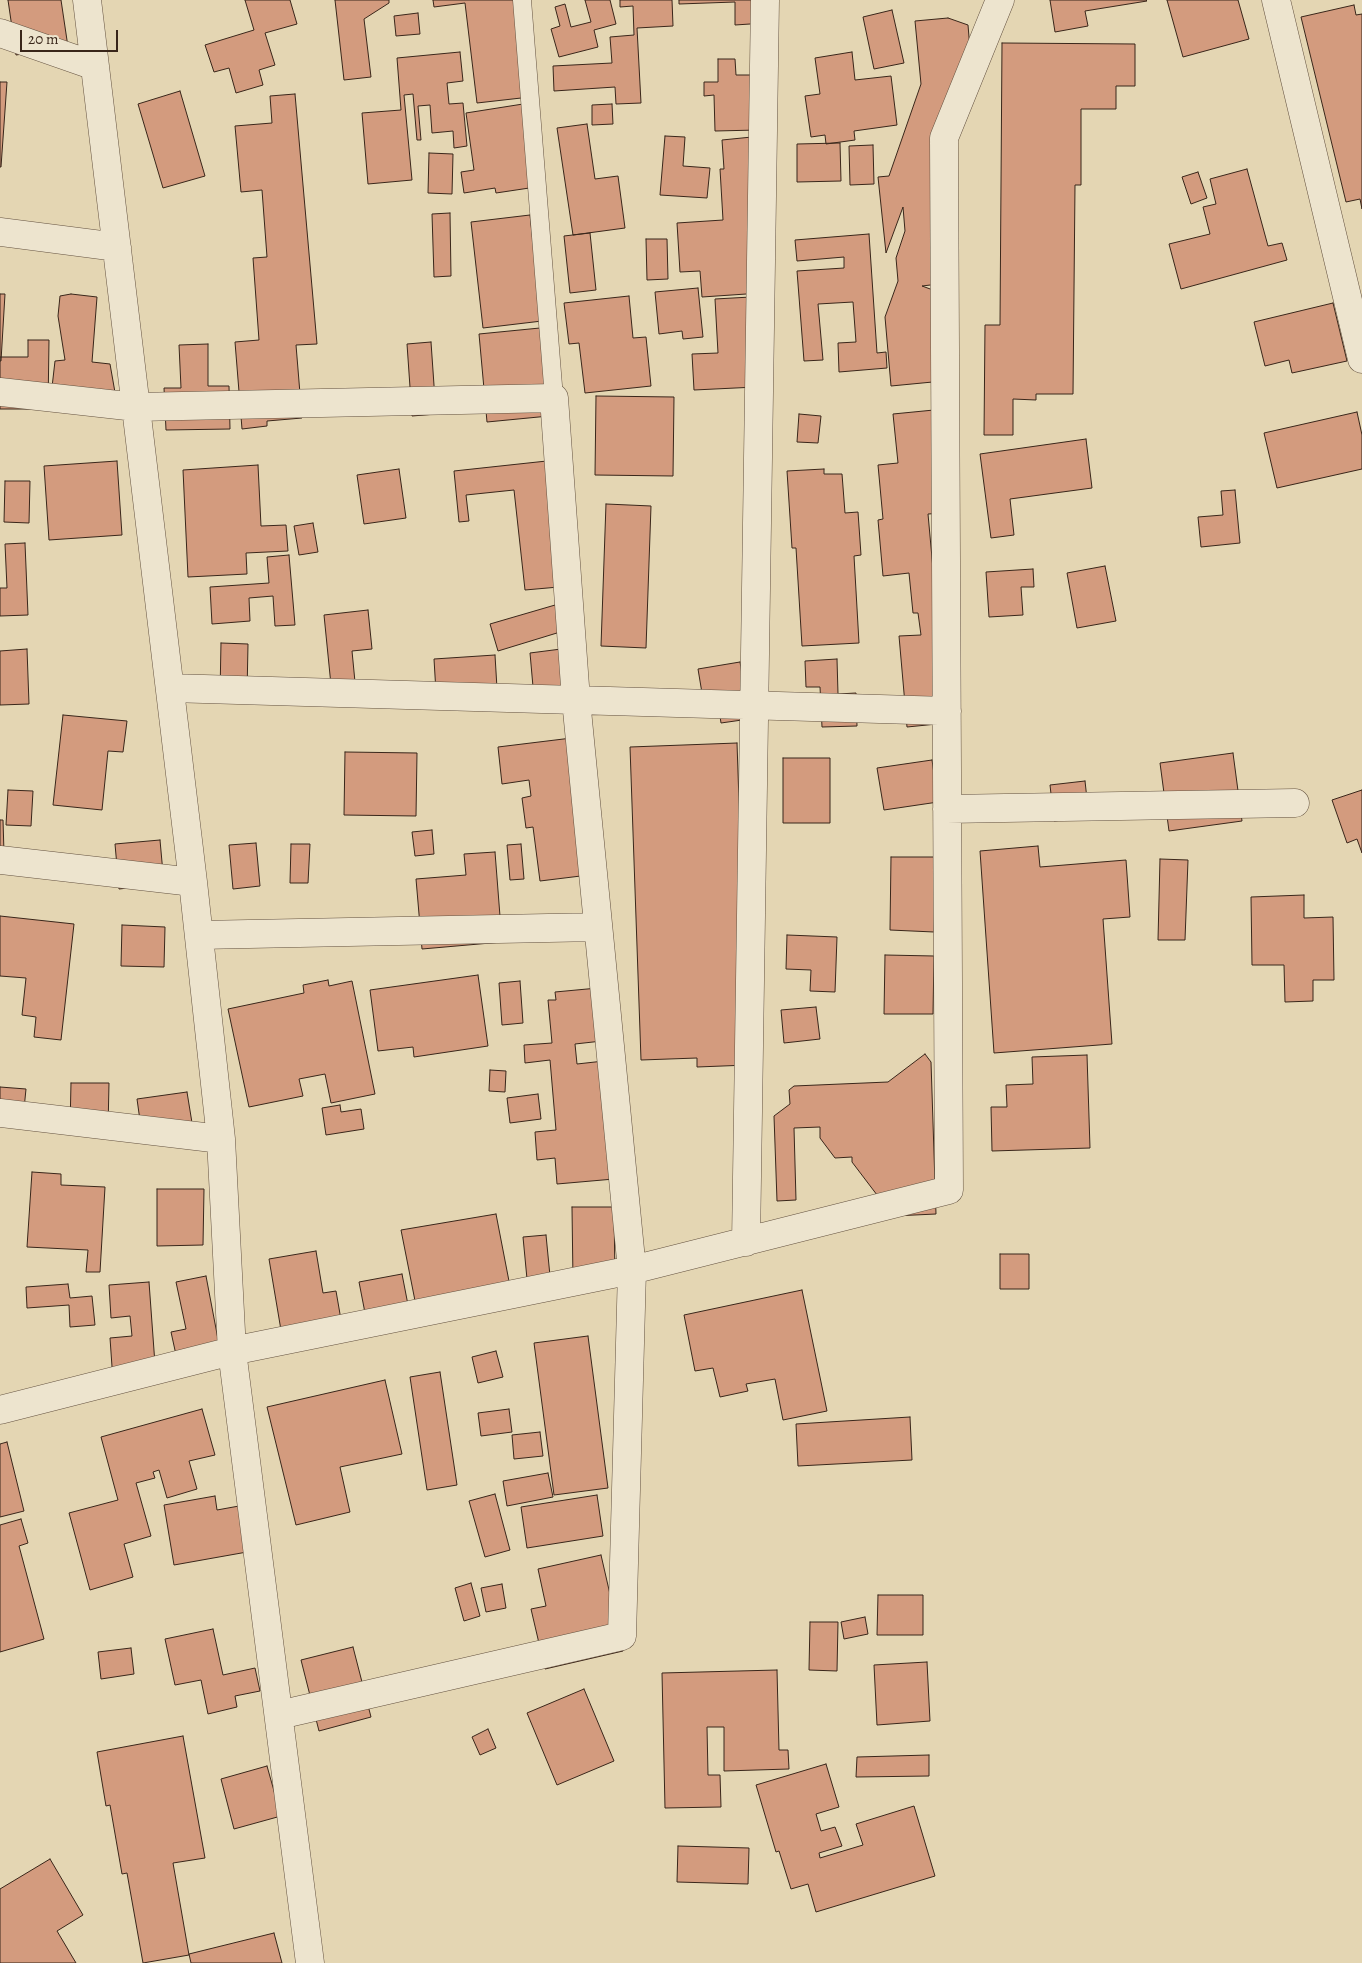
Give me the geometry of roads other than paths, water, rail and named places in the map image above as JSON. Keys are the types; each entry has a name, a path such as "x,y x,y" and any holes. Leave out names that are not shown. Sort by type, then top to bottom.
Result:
{"street":[{"path":"87,0 193,882 221,1139 232,1351 310,1963"},
{"path":"746,1242 765,0"},
{"path":"0,1410 232,1351 632,1270 950,1190 944,138 1000,0"},
{"path":"1276,0 1362,359"},
{"path":"0,33 95,66"},
{"path":"0,232 117,247"},
{"path":"0,392 136,407 554,398 576,700 632,1270 622,1636 279,1715"},
{"path":"170,688 947,711"},
{"path":"948,809 1295,803"},
{"path":"0,860 193,882"},
{"path":"199,935 598,927"},
{"path":"0,1113 221,1139"}],"lane":[{"path":"522,0 554,398"}]}
